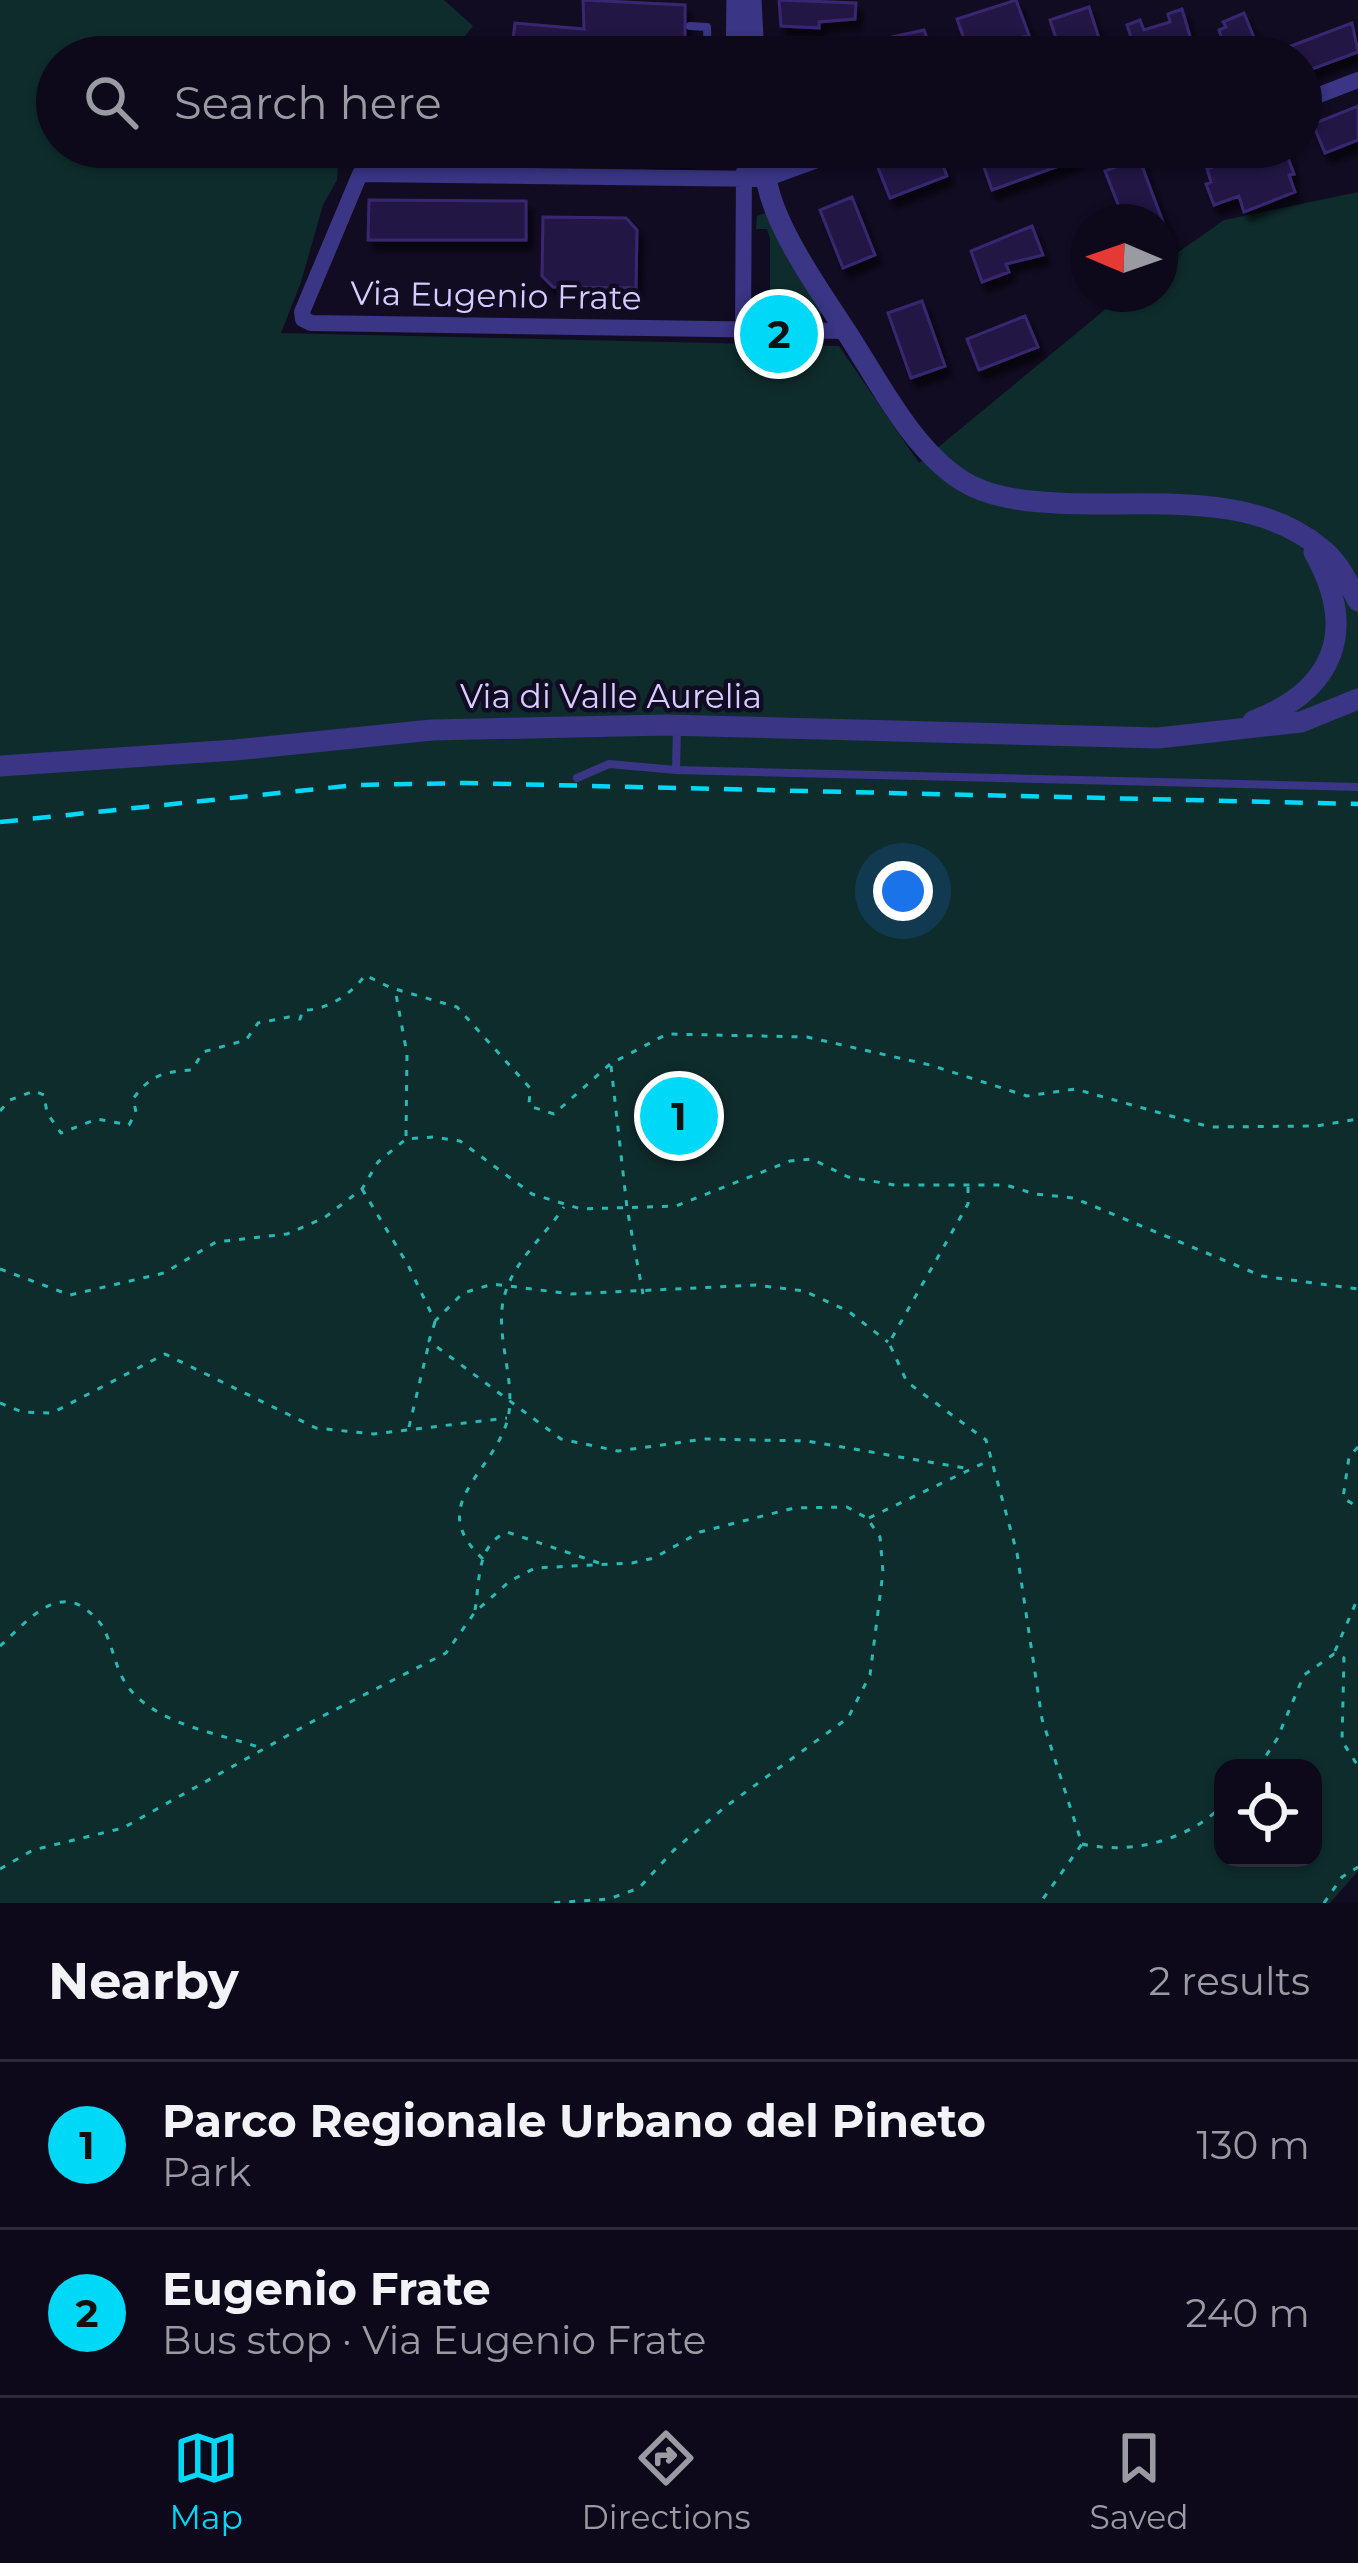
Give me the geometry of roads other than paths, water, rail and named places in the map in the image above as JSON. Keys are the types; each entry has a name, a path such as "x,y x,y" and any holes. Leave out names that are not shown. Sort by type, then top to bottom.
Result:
{"street":[{"path":"736,36 737,0"},
{"path":"751,0 753,36"},
{"path":"1322,94 1358,80"},
{"path":"751,168 846,331 938,461 980,490 1038,502 1264,515 1323,549 1358,601"},
{"path":"743,327 758,168"},
{"path":"755,179 789,168"},
{"name":"Via Eugenio Frate","path":"755,179 360,174 302,312 307,322 846,331"},
{"name":"Via di Valle Aurelia","path":"1224,732 1297,698 1331,662 1335,620 1328,583 1312,549 1298,533"},
{"name":"Via di Valle Aurelia","path":"0,766 432,730 676,726 1108,739 1300,722 1358,699"}],"lane":[{"path":"690,26 707,27 707,36"},
{"path":"676,726 676,770"},
{"path":"577,778 609,764 676,770 1358,787"}],"railway":[{"path":"0,822 356,785 466,783 1358,804"}],"place":[{"name":"Eugenio Frate","path":"779,334"},
{"name":"Parco Regionale Urbano del Pineto","path":"679,1116"}]}
